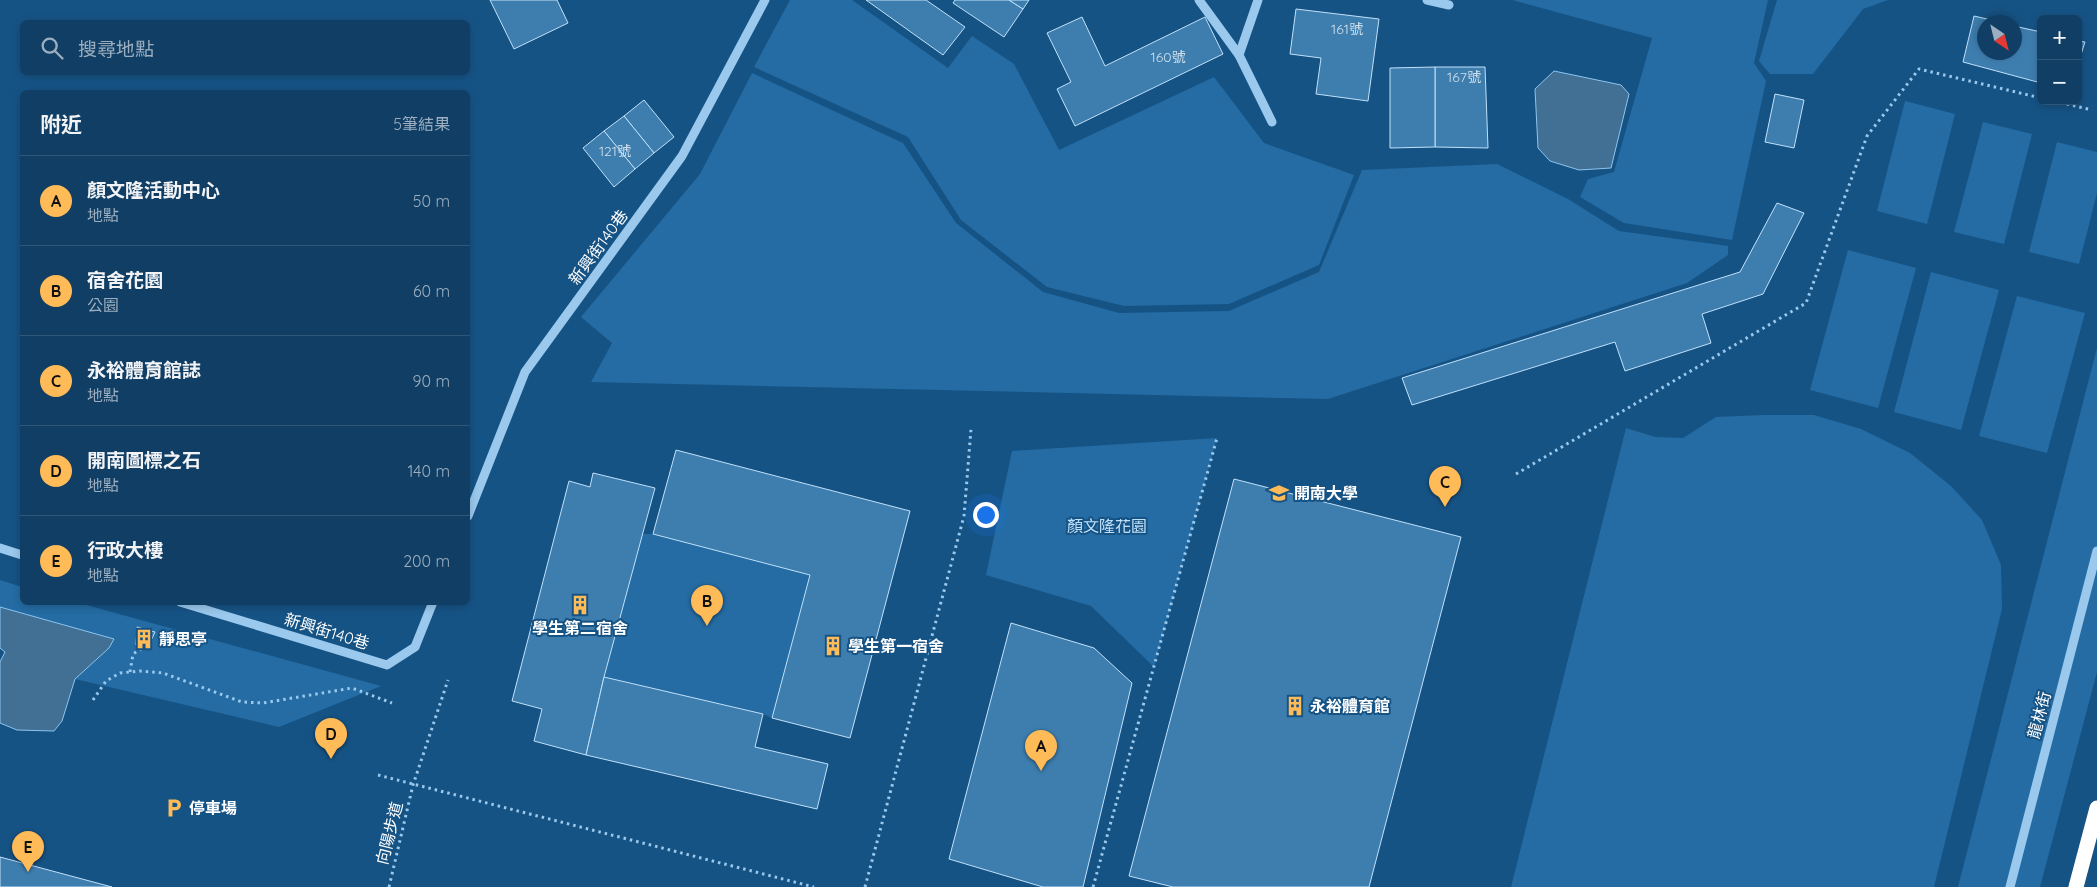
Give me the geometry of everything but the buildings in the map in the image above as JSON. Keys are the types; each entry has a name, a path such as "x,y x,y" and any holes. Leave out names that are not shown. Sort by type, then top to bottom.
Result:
{"highway":[{"path":"2076,887 2097,808"}],"street":[{"name":"新興街140巷","path":"470,511 525,372 682,156 765,0"},
{"path":"1200,0 1239,55 1272,122"},
{"path":"1239,55 1258,0"},
{"path":"1428,0 1449,5"},
{"path":"0,548 20,554"},
{"name":"龍林街","path":"2010,887 2097,551"},
{"name":"新興街140巷","path":"190,605 387,664 415,648 432,605"}],"path":[{"path":"1516,474 1806,303 1867,136 1919,69 2037,97"},
{"path":"2071,105 2092,110"},
{"path":"865,887 964,516 971,428"},
{"path":"1093,887 1216,438"},
{"path":"130,672 133,654 141,649"},
{"path":"93,700 106,682 120,673 140,670 163,673 242,702 263,703 352,688 392,703"},
{"name":"向陽步道","path":"388,887 413,785 448,680"},
{"path":"378,775 814,887"}],"green space":[{"path":"790,0 852,0 948,68 972,36 1014,64 1059,150 1214,77 1264,143 1354,175 1319,265 1229,304 1124,306 1047,287 961,220 908,137 754,67"},
{"path":"1512,0 1768,0 1754,63 1766,81 1732,240 1624,223 1580,197 1588,179 1614,172 1652,38"},
{"path":"1777,0 1888,0 1863,9 1813,74 1770,74 1759,61"},
{"path":"752,73 903,143 956,223 1043,292 1119,313 1229,311 1319,272 1362,170 1497,164 1568,199 1619,231 1728,246 1728,255 1687,283 1328,399 591,382 612,343 581,317 700,174"},
{"path":"1905,101 1955,114 1927,224 1877,211"},
{"path":"1983,122 2032,134 2004,244 1954,232"},
{"path":"2057,142 2097,152 2097,193 2079,264 2029,252"},
{"path":"1848,250 1916,268 1878,408 1810,390"},
{"path":"1931,272 1999,290 1961,430 1894,412"},
{"path":"2017,296 2085,313 2047,453 1979,436"},
{"path":"2097,348 2097,672 2040,887 1958,887"},
{"path":"1814,415 1861,429 1910,453 1951,486 1982,520 2001,565 2002,609 1934,887 1511,887 1626,428 1655,437 1683,438 1716,417"},
{"name":"顏文隆花園","path":"1217,438 1154,667 1091,606 986,575 1012,451"},
{"path":"642,534 653,534 810,575 772,718 763,714 604,677"},
{"path":"0,580 20,586 20,605 86,605 381,686 279,727 75,679 109,648 114,639 0,607"}],"shaded area":[{"path":"1554,71 1621,85 1629,94 1611,168 1579,170 1550,161 1538,148 1535,89"},
{"path":"0,607 114,639 109,648 75,679 62,721 54,731 17,730 0,723 0,662 5,652 0,648"}],"place":[{"name":"開南大學","path":"1279,493"},
{"name":"永裕體育館誌","path":"1445,507"},
{"name":"學生第二宿舍","path":"580,605"},
{"name":"宿舍花園","path":"707,626"},
{"name":"靜思亭","path":"144,639"},
{"name":"學生第一宿舍","path":"833,646"},
{"name":"永裕體育館","path":"1295,706"},
{"name":"開南圖標之石","path":"331,759"},
{"name":"顏文隆活動中心","path":"1041,771"},
{"name":"停車場","path":"174,808"},
{"name":"行政大樓","path":"28,872"}]}
